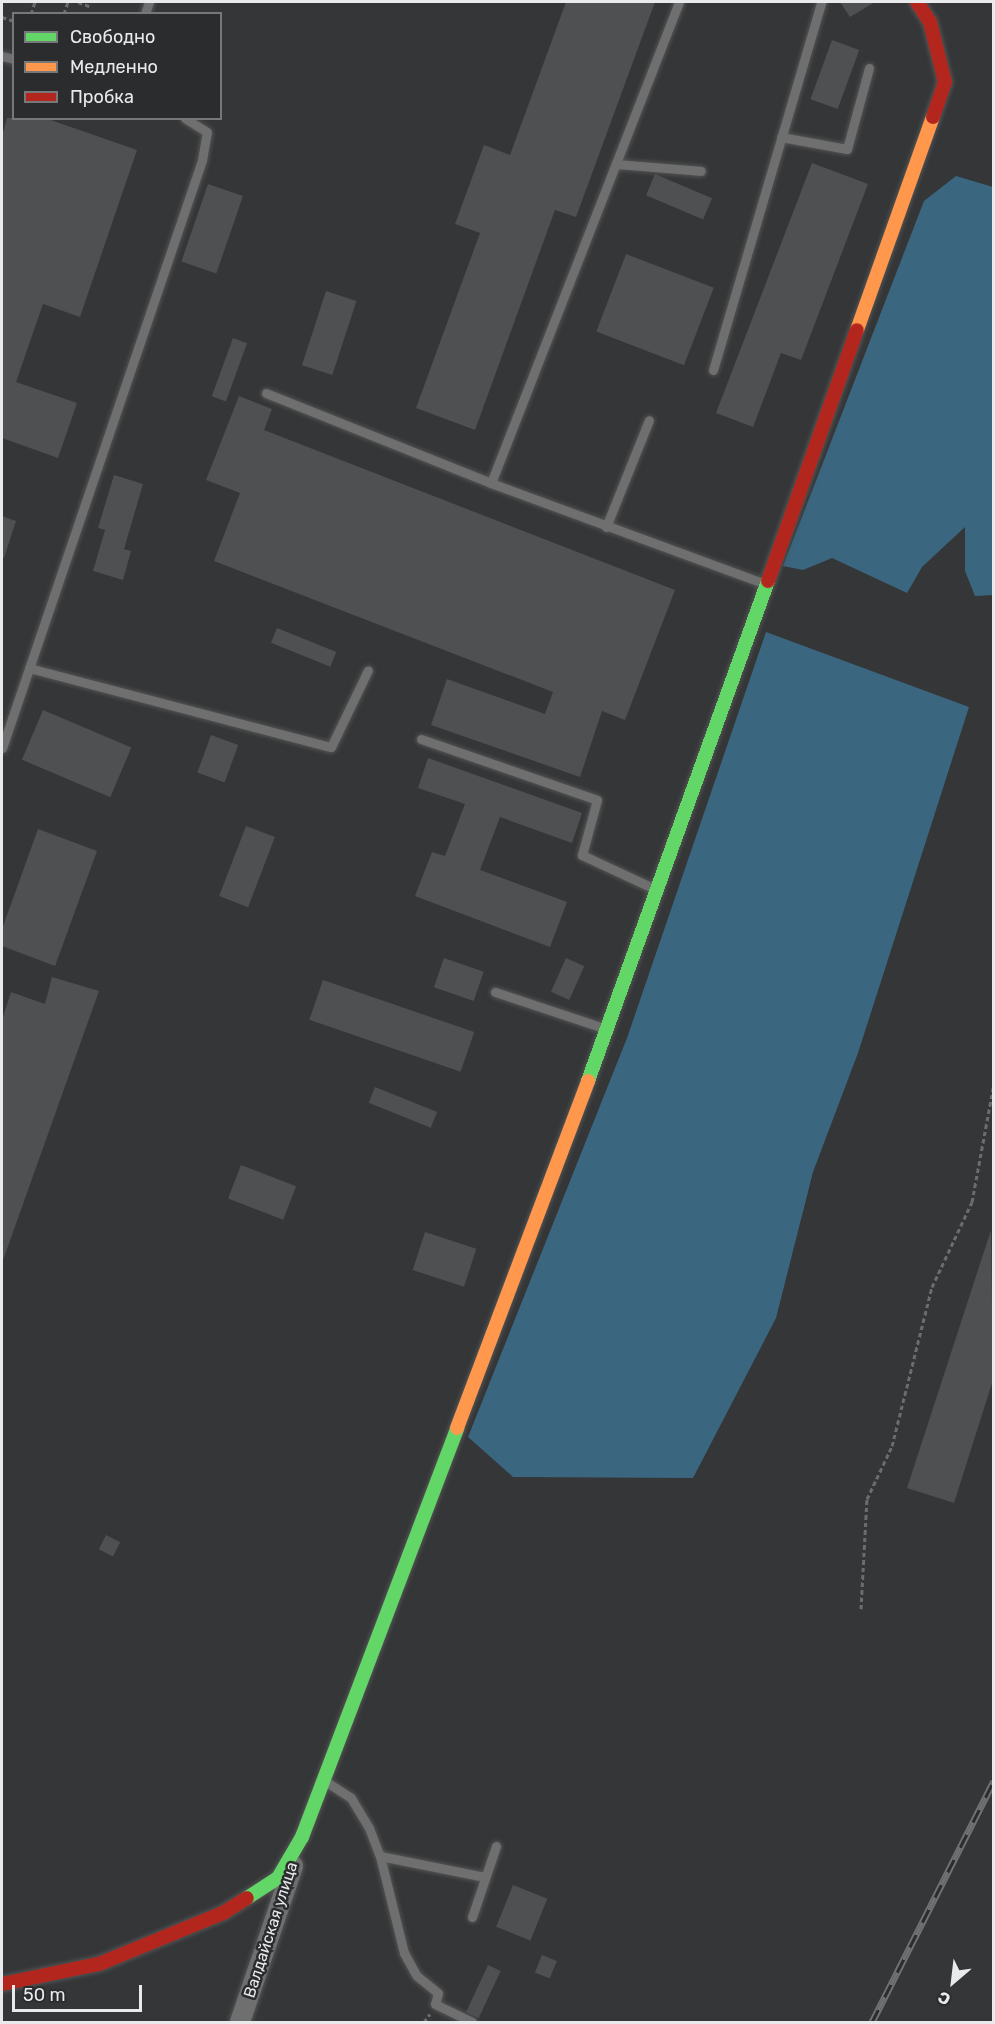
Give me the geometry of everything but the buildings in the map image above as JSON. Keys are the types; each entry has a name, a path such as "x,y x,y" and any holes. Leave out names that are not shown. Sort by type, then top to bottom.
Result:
{"street":[{"path":"2,1984 99,1964 223,1913 278,1878 302,1837 608,1029 655,889 767,585 945,82 930,22 917,2"},
{"name":"Валдайская улица","path":"240,2022 302,1837"}],"lane":[{"path":"491,483 679,2"},
{"path":"713,370 821,2"},
{"path":"781,136 847,149 869,68"},
{"path":"2,748 202,160 207,132 188,120"},
{"path":"616,164 701,171"},
{"path":"266,393 491,483 767,585"},
{"path":"606,527 649,420"},
{"path":"29,668 331,747 368,670"},
{"path":"421,739 597,800 582,855 655,889"},
{"path":"495,992 608,1029"},
{"path":"323,1780 351,1798 380,1856 404,1953 412,1968 438,1993 435,2004 472,2022"},
{"path":"472,1917 496,1846"},
{"path":"380,1856 485,1877"}],"path":[{"path":"78,2 89,6"},
{"path":"861,1609 867,1499 892,1446 932,1287 972,1202 993,1083"}],"shaded area":[{"path":"956,176 993,187 993,595 975,596 965,571 965,527 922,567 907,593 832,558 803,570 783,566 924,201"},
{"path":"766,632 969,707 858,1053 813,1172 776,1318 693,1478 513,1477 468,1437 627,1038"}],"railway":[{"path":"872,2022 994,1781"}],"traffic: fast":[{"path":"588,1081 768,581"},
{"path":"247,1898 278,1878 302,1837 457,1428"}],"traffic: slow":[{"path":"857,330 933,117"},
{"path":"457,1428 588,1081"}],"traffic: jam":[{"path":"917,2 930,22 945,82 933,117"},
{"path":"768,581 857,330"},
{"path":"2,1984 99,1964 223,1913 247,1898"}]}
